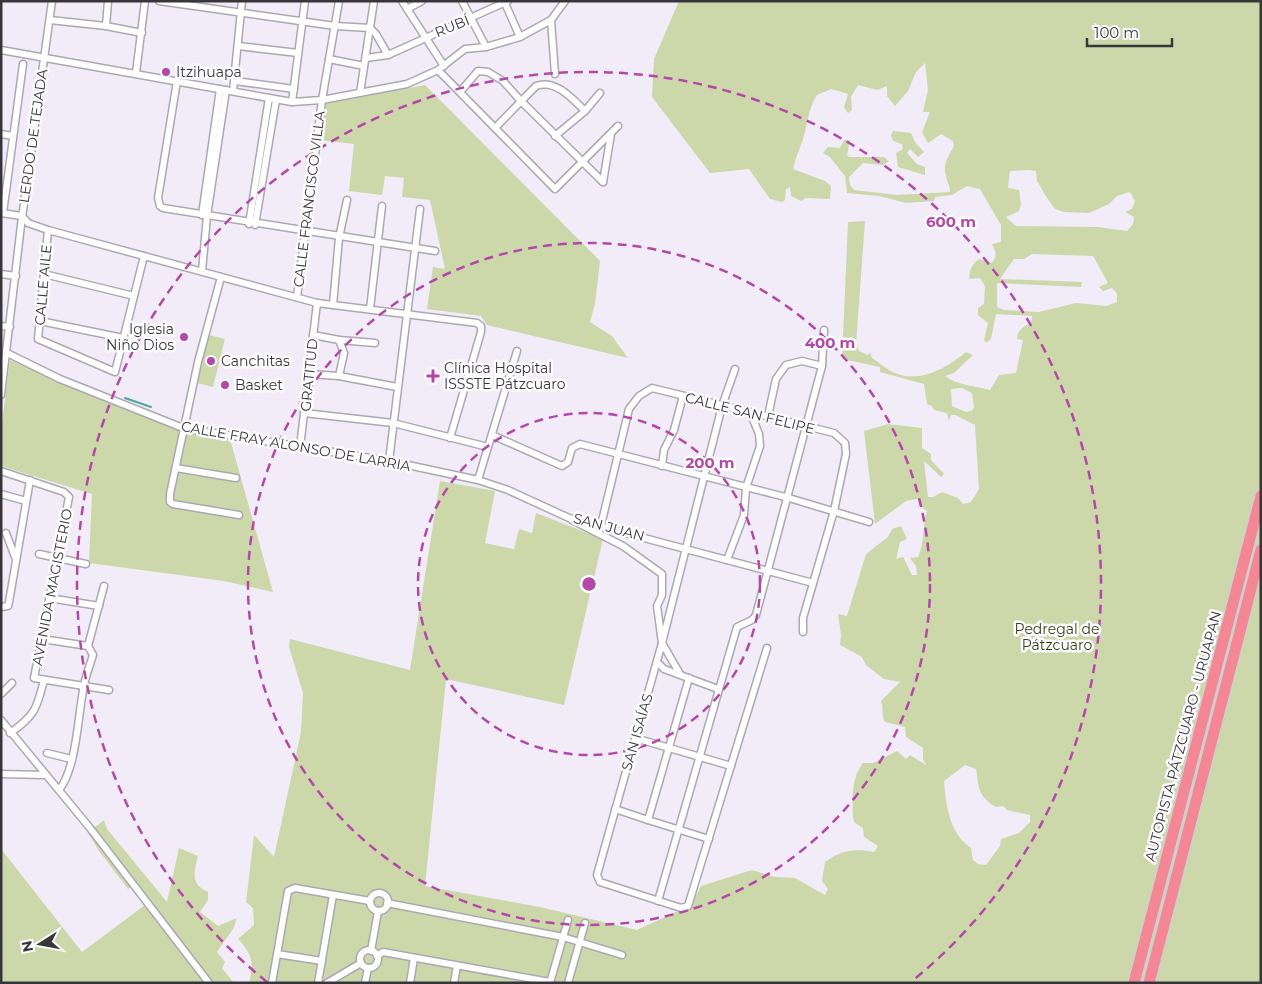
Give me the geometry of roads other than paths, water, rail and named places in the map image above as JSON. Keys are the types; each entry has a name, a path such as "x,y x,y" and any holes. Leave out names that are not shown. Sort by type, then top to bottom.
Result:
{"highway":[{"name":"AUTOPISTA PÁTZCUARO - URUAPAN","path":"1134,983 1261,496"},
{"name":"AUTOPISTA PÁTZCUARO - URUAPAN","path":"1148,983 1261,550"}],"street":[{"name":"LERDO DE TEJADA","path":"1,395 22,216 52,1"},
{"path":"106,26 108,1"},
{"path":"136,73 145,1"},
{"path":"160,1 303,22 370,28 376,34 388,55"},
{"path":"202,271 205,216 214,153 227,90 235,81 242,1"},
{"path":"292,102 305,1"},
{"name":"CALLE FRANCISCO VILLA","path":"297,297 303,232 322,100 339,1"},
{"path":"360,93 374,1"},
{"path":"402,1 425,37 441,68 460,92 555,189 618,126"},
{"path":"407,8 422,1"},
{"path":"462,1 486,47"},
{"path":"1,50 272,99 292,102 322,100 407,84 441,68 465,49 486,47 520,37 551,20 565,1"},
{"path":"506,2 520,37"},
{"name":"RUBÍ","path":"366,58 388,55 506,2"},
{"path":"50,20 106,26 142,33"},
{"path":"551,20 556,74"},
{"path":"238,46 298,53"},
{"path":"329,59 364,66"},
{"path":"23,64 2,213 22,216 28,222 48,230 317,303 477,323 481,326 481,332 450,438"},
{"path":"460,92 478,72 488,72 503,81 555,136 603,182 611,133"},
{"path":"178,81 158,198 160,206 252,224 435,251"},
{"path":"235,81 294,89"},
{"path":"495,128 520,100 536,86 544,82 554,84 585,111"},
{"path":"555,136 585,111 600,93"},
{"path":"252,224 272,99"},
{"path":"1,134 13,136"},
{"path":"333,305 339,238 347,200"},
{"path":"370,309 382,206"},
{"path":"389,461 397,387 409,315 420,209"},
{"name":"CALLE AILE","path":"48,230 38,339 116,372 123,338"},
{"path":"40,321 123,338 144,256"},
{"path":"1,274 16,276"},
{"path":"44,274 134,296"},
{"path":"221,277 183,428 170,502 239,515"},
{"name":"GRATITUD","path":"300,447 317,303"},
{"path":"1,326 10,327"},
{"path":"767,648 688,906 681,908 658,901 718,689 738,627 752,620 756,615 789,498 804,427 822,366 824,330"},
{"path":"313,335 340,340 375,343"},
{"path":"339,376 344,353 340,340"},
{"path":"478,480 517,352"},
{"name":"CALLE FRAY ALONSO DE LARRIA","path":"7,353 60,379 183,428 389,461 478,480"},
{"path":"768,416 776,379 786,365 802,361 822,366"},
{"name":"SAN ISAÍAS","path":"658,901 600,882 597,879 657,662 722,406 734,369"},
{"path":"308,374 339,376 397,387"},
{"name":"CALLE SAN FELIPE","path":"618,453 629,409 639,396 652,388 834,433 845,444 846,454 834,511"},
{"path":"662,466 664,450 674,430 683,396"},
{"path":"727,560 744,515 746,488 760,446 759,434 750,412"},
{"path":"304,413 393,423 488,447"},
{"path":"492,434 562,466 568,462 575,445 618,453 789,498 869,522"},
{"path":"601,525 618,453"},
{"path":"176,468 236,478"},
{"path":"1,471 30,480 8,606 1,607"},
{"name":"AVENIDA MAGISTERIO","path":"30,480 64,492 69,497 34,678 44,680"},
{"name":"SAN JUAN","path":"478,480 517,494 569,518 813,582"},
{"path":"1,494 26,501"},
{"path":"803,632 804,618 813,582 834,511"},
{"path":"569,518 579,525 623,546 662,574 662,595 657,606 662,642 680,674"},
{"path":"4,532 19,541"},
{"path":"4,532 16,560"},
{"path":"39,554 86,564"},
{"path":"59,790 68,776 84,686 93,655 88,646 104,586"},
{"path":"49,598 99,606"},
{"path":"42,639 88,646"},
{"path":"657,662 664,668 718,689"},
{"path":"648,820 689,678"},
{"path":"10,733 29,720 36,710 44,680 109,690"},
{"path":"1,694 12,683"},
{"path":"1,720 59,790 209,983"},
{"path":"635,738 731,766"},
{"path":"47,753 71,759"},
{"path":"1,774 45,775"},
{"path":"615,809 709,839"},
{"path":"272,983 288,891 295,888 370,901"},
{"path":"380,893 386,898 388,903 383,910 378,911 371,907 370,901 374,894 380,893"},
{"path":"318,983 333,895"},
{"path":"388,903 563,937 622,955"},
{"path":"371,951 378,911"},
{"path":"361,963 368,968 376,966 378,956 383,952 550,983 568,920"},
{"path":"568,983 585,923"},
{"path":"371,951 378,956"},
{"path":"327,983 361,963 364,953 371,951"},
{"path":"277,954 322,960"},
{"path":"410,983 414,958"},
{"path":"454,983 457,966"},
{"path":"365,983 368,968"},
{"path":"499,983 501,974"}],"waterway":[{"path":"125,398 151,407"}],"place":[{"name":"Itzihuapa","path":"166,72"},
{"name":"Iglesia Niño Dios","path":"184,337"},
{"name":"Canchitas","path":"211,361"},
{"name":"Clínica Hospital ISSSTE Pátzcuaro","path":"433,376"},
{"name":"Basket","path":"225,385"}],"park label":[{"name":"Pedregal de Pátzcuaro","path":"1057,638"}]}
